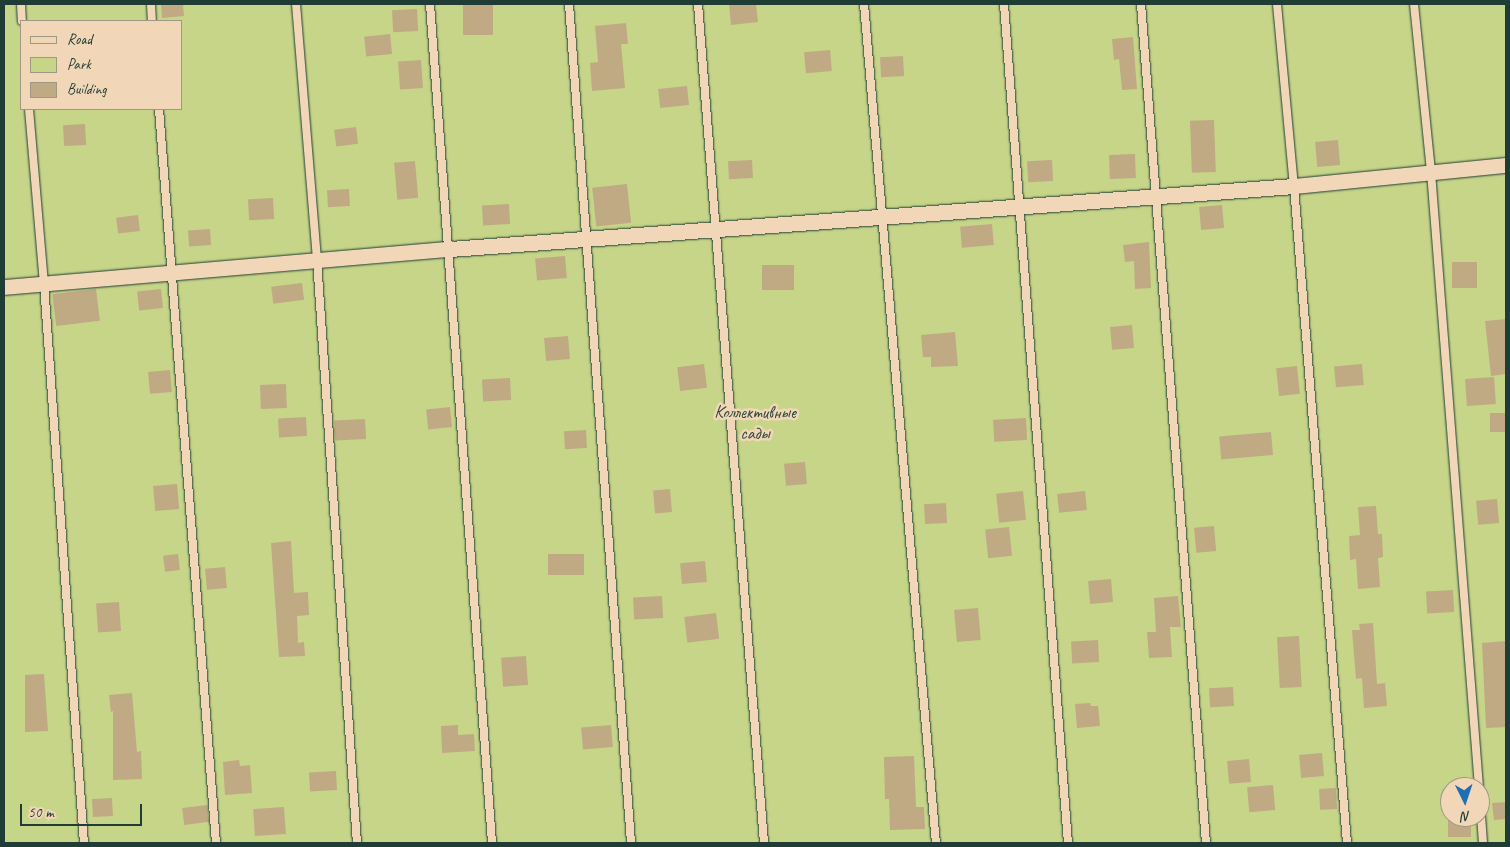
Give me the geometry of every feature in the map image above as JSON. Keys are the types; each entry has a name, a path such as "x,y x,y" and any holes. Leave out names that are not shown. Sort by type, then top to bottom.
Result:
{"street":[{"path":"4,287 450,249 1294,186 1506,165"}],"lane":[{"path":"21,4 22,20"},
{"path":"151,4 152,20"},
{"path":"296,4 317,260 357,843"},
{"path":"430,4 450,249 492,843"},
{"path":"568,4 631,843"},
{"path":"698,4 764,843"},
{"path":"864,4 936,843"},
{"path":"1004,4 1068,843"},
{"path":"1141,4 1206,843"},
{"path":"1278,4 1347,843"},
{"path":"1414,4 1431,172 1478,777"},
{"path":"30,110 84,843"},
{"path":"159,110 216,843"},
{"path":"1482,827 1483,843"}],"green space":[{"name":"Коллективные сады","path":"4,4 1506,4 1506,843 4,843"}],"building":[{"path":"161,4 183,4 184,16 162,18"},
{"path":"463,4 493,4 493,35 463,35"},
{"path":"729,4 756,4 758,22 731,25"},
{"path":"417,9 418,31 393,32 392,10"},
{"path":"626,23 628,44 621,44 625,88 592,91 590,63 598,62 595,26"},
{"path":"390,34 392,54 366,57 364,37"},
{"path":"1133,37 1137,89 1122,90 1119,59 1114,60 1112,39"},
{"path":"830,50 832,71 806,73 804,52"},
{"path":"903,56 904,76 881,77 880,57"},
{"path":"421,60 423,88 400,90 398,62"},
{"path":"687,86 689,105 660,108 658,89"},
{"path":"1214,120 1216,172 1192,173 1190,121"},
{"path":"85,124 86,145 64,146 63,125"},
{"path":"356,127 358,144 336,147 334,130"},
{"path":"1338,140 1340,165 1317,167 1315,142"},
{"path":"1135,154 1136,178 1110,179 1109,155"},
{"path":"752,160 753,178 729,179 728,161"},
{"path":"1052,160 1053,181 1028,182 1027,161"},
{"path":"415,161 418,198 397,200 394,163"},
{"path":"627,184 631,223 596,226 592,188"},
{"path":"349,189 350,206 328,207 327,190"},
{"path":"273,198 274,219 249,220 248,199"},
{"path":"509,204 510,224 483,225 482,205"},
{"path":"1222,205 1224,228 1201,230 1199,207"},
{"path":"138,215 140,231 118,234 116,218"},
{"path":"992,224 994,245 962,248 960,227"},
{"path":"210,229 211,245 189,246 188,231"},
{"path":"1149,242 1151,288 1135,289 1134,261 1125,262 1123,245"},
{"path":"565,256 567,278 537,281 535,259"},
{"path":"1452,262 1477,262 1477,288 1452,288"},
{"path":"762,265 794,265 794,290 762,290"},
{"path":"302,283 304,300 273,304 271,287"},
{"path":"96,289 100,321 56,326 52,294"},
{"path":"161,289 163,308 139,310 137,292"},
{"path":"1506,319 1506,374 1491,376 1485,321"},
{"path":"1132,325 1134,348 1112,350 1110,327"},
{"path":"955,332 958,366 931,367 931,357 923,357 921,335"},
{"path":"568,336 570,359 546,361 544,338"},
{"path":"704,364 707,388 680,391 677,367"},
{"path":"1362,364 1364,385 1336,387 1334,366"},
{"path":"1297,366 1300,394 1279,396 1276,368"},
{"path":"170,370 172,392 150,394 148,372"},
{"path":"1494,377 1496,404 1467,406 1465,379"},
{"path":"510,378 511,400 483,401 482,379"},
{"path":"286,384 287,408 261,409 260,385"},
{"path":"450,407 452,427 428,429 426,410"},
{"path":"1490,413 1506,413 1506,432 1490,432"},
{"path":"306,417 307,436 279,437 278,418"},
{"path":"1026,418 1027,440 994,442 993,420"},
{"path":"365,419 366,439 335,441 334,421"},
{"path":"586,430 587,448 565,449 564,431"},
{"path":"1271,432 1273,455 1221,459 1219,437"},
{"path":"805,462 807,484 786,486 784,464"},
{"path":"177,484 179,509 155,511 153,486"},
{"path":"670,489 672,512 655,513 653,490"},
{"path":"1023,491 1026,520 999,523 996,494"},
{"path":"1085,491 1087,510 1059,513 1057,494"},
{"path":"1497,499 1499,523 1478,525 1476,501"},
{"path":"946,503 947,523 925,524 924,504"},
{"path":"1376,506 1378,534 1382,534 1383,557 1378,558 1380,587 1358,589 1356,559 1350,560 1349,536 1360,535 1358,507"},
{"path":"1214,526 1216,551 1196,553 1194,528"},
{"path":"1009,527 1012,556 988,558 985,530"},
{"path":"291,541 294,593 308,592 309,615 297,616 298,643 304,642 305,656 279,657 271,543"},
{"path":"178,554 180,570 165,572 163,556"},
{"path":"548,554 584,554 584,575 548,575"},
{"path":"705,561 707,582 682,584 680,563"},
{"path":"225,567 227,588 207,590 205,569"},
{"path":"1111,579 1113,602 1090,604 1088,581"},
{"path":"1453,590 1454,612 1427,613 1426,591"},
{"path":"662,596 663,618 634,619 633,598"},
{"path":"1178,596 1181,627 1170,627 1172,657 1149,658 1147,632 1156,632 1154,598"},
{"path":"119,602 121,631 98,633 96,604"},
{"path":"978,608 981,640 957,642 954,610"},
{"path":"716,613 719,639 687,643 684,617"},
{"path":"1373,623 1377,684 1385,683 1387,706 1364,708 1362,678 1356,679 1352,630 1360,630 1359,624"},
{"path":"1299,636 1302,687 1280,688 1277,637"},
{"path":"1098,640 1099,662 1072,663 1071,641"},
{"path":"1506,641 1506,727 1486,728 1482,643"},
{"path":"526,656 528,685 503,687 501,658"},
{"path":"44,674 48,731 25,732 25,675"},
{"path":"1233,687 1234,706 1210,707 1209,688"},
{"path":"132,693 137,752 141,751 142,779 113,780 113,711 111,712 109,695"},
{"path":"1090,703 1091,706 1098,706 1100,726 1077,728 1075,704"},
{"path":"458,725 458,735 474,734 475,751 442,753 441,726"},
{"path":"611,725 613,747 583,750 581,728"},
{"path":"1322,753 1324,776 1301,778 1299,755"},
{"path":"914,756 916,807 924,807 925,829 890,830 889,799 885,799 884,757"},
{"path":"1249,759 1251,782 1229,784 1227,761"},
{"path":"239,760 240,766 250,765 252,793 225,795 223,762"},
{"path":"336,771 337,790 310,791 309,772"},
{"path":"1273,785 1275,810 1249,812 1247,787"},
{"path":"1336,788 1337,809 1320,810 1319,789"},
{"path":"112,798 113,816 93,817 92,799"},
{"path":"1506,802 1506,819 1494,820 1492,803"},
{"path":"207,805 209,822 184,825 182,808"},
{"path":"284,807 286,834 255,836 253,809"},
{"path":"1448,827 1471,827 1471,837 1448,837"}]}
